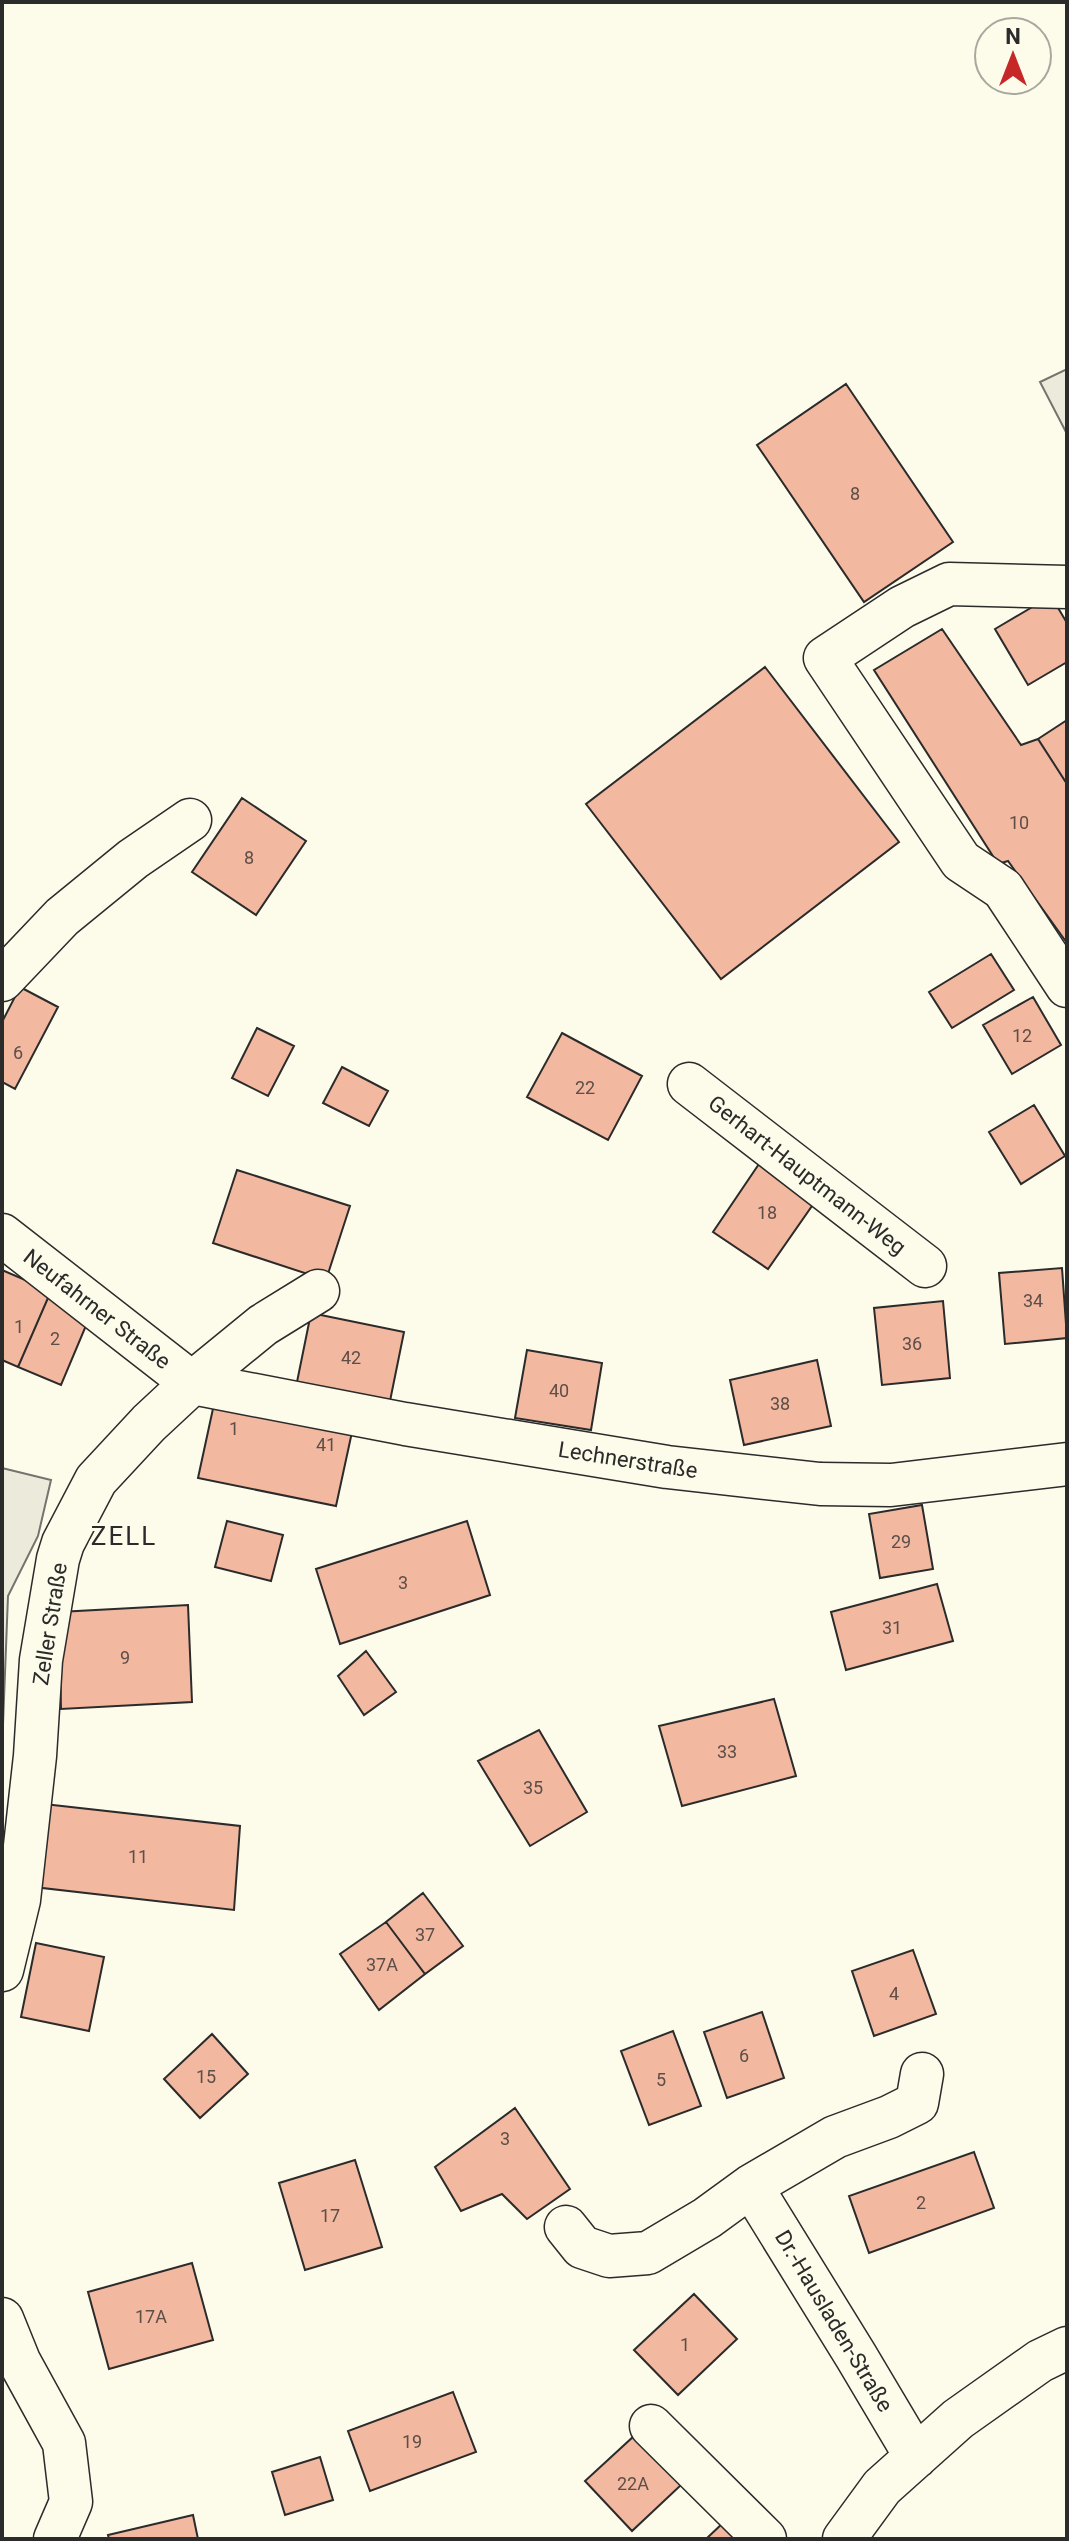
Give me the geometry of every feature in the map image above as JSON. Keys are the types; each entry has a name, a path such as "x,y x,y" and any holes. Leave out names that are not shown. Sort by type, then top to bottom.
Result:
{"street":[{"path":"1067,587 949,584 902,607 825,658 961,861 1003,889 1067,986"},
{"path":"2,980 62,917 133,859 190,820"},
{"name":"Gerhart-Hauptmann-Weg","path":"689,1084 925,1266"},
{"name":"Neufahrner Straße","path":"2,1235 192,1383"},
{"name":"Zeller Straße","path":"2,1970 19,1900 35,1756 41,1660 63,1543 96,1480 149,1423 263,1325 318,1291"},
{"name":"Lechnerstraße","path":"192,1383 405,1424 652,1465 820,1484 891,1485 1067,1464"},
{"path":"566,2227 582,2247 609,2256 648,2253 707,2218 751,2186 835,2137 917,2103 922,2074"},
{"name":"Dr.-Hausladen-Straße","path":"751,2186 916,2457"},
{"path":"2,2319 19,2361 64,2443 71,2502 55,2539"},
{"path":"844,2539 882,2487 958,2419 1040,2361 1067,2348"},
{"path":"651,2426 765,2539"}],"shaded area":[{"path":"1067,369 1067,434 1040,382"},
{"path":"2,1468 51,1480 38,1536 8,1596 2,1750"}],"building":[{"path":"846,384 953,542 864,602 757,445"},
{"path":"1051,596 1067,623 1067,662 1028,685 995,629"},
{"path":"942,629 1021,745 1038,739 1067,784 1067,943 1008,861 998,864 874,670"},
{"path":"765,667 899,842 721,979 586,804"},
{"path":"1067,720 1067,784 1038,739"},
{"path":"242,798 306,841 256,915 192,872"},
{"path":"991,954 1014,990 952,1028 929,992"},
{"path":"20,987 58,1007 15,1089 2,1082 2,1022"},
{"path":"1033,997 1061,1045 1012,1074 983,1025"},
{"path":"257,1028 294,1046 268,1096 232,1078"},
{"path":"562,1033 642,1076 608,1140 527,1097"},
{"path":"342,1067 388,1091 369,1126 323,1103"},
{"path":"1034,1105 1065,1156 1021,1184 989,1132"},
{"path":"765,1155 821,1193 768,1269 713,1232"},
{"path":"237,1170 350,1206 326,1280 213,1243"},
{"path":"1062,1268 1067,1338 1005,1344 999,1273"},
{"path":"2,1270 51,1291 18,1367 2,1360"},
{"path":"51,1291 93,1309 61,1385 18,1367"},
{"path":"943,1301 950,1378 882,1385 874,1308"},
{"path":"311,1313 404,1332 390,1401 297,1382"},
{"path":"527,1350 602,1363 591,1430 515,1418"},
{"path":"817,1360 831,1426 744,1445 730,1380"},
{"path":"214,1404 352,1432 336,1506 198,1478"},
{"path":"922,1505 933,1569 880,1578 869,1514"},
{"path":"227,1521 283,1535 271,1581 215,1567"},
{"path":"467,1521 490,1595 340,1644 316,1569"},
{"path":"937,1584 953,1641 846,1670 831,1612"},
{"path":"188,1605 192,1702 61,1709 59,1612"},
{"path":"366,1651 396,1692 364,1715 338,1676"},
{"path":"774,1699 796,1776 682,1806 659,1726"},
{"path":"539,1730 587,1812 530,1846 478,1761"},
{"path":"44,1804 240,1826 234,1910 34,1887"},
{"path":"423,1893 463,1946 425,1974 386,1922"},
{"path":"386,1922 425,1974 379,2010 340,1954"},
{"path":"36,1943 104,1957 89,2031 21,2017"},
{"path":"913,1950 936,2014 874,2036 852,1971"},
{"path":"762,2012 784,2078 727,2098 704,2032"},
{"path":"673,2031 701,2106 649,2125 621,2051"},
{"path":"212,2034 248,2074 200,2118 164,2079"},
{"path":"515,2108 570,2189 527,2219 502,2194 461,2211 435,2167"},
{"path":"974,2152 994,2208 869,2253 849,2196"},
{"path":"355,2160 382,2247 305,2270 279,2183"},
{"path":"192,2263 213,2340 109,2369 88,2292"},
{"path":"694,2294 737,2339 678,2395 634,2350"},
{"path":"453,2392 476,2452 370,2491 348,2431"},
{"path":"634,2436 681,2485 632,2531 585,2481"},
{"path":"320,2457 333,2500 285,2515 272,2472"},
{"path":"193,2515 198,2539 109,2539 108,2535"},
{"path":"724,2522 740,2539 706,2539"}],"district":[{"name":"ZELL","path":"124,1536"}]}
